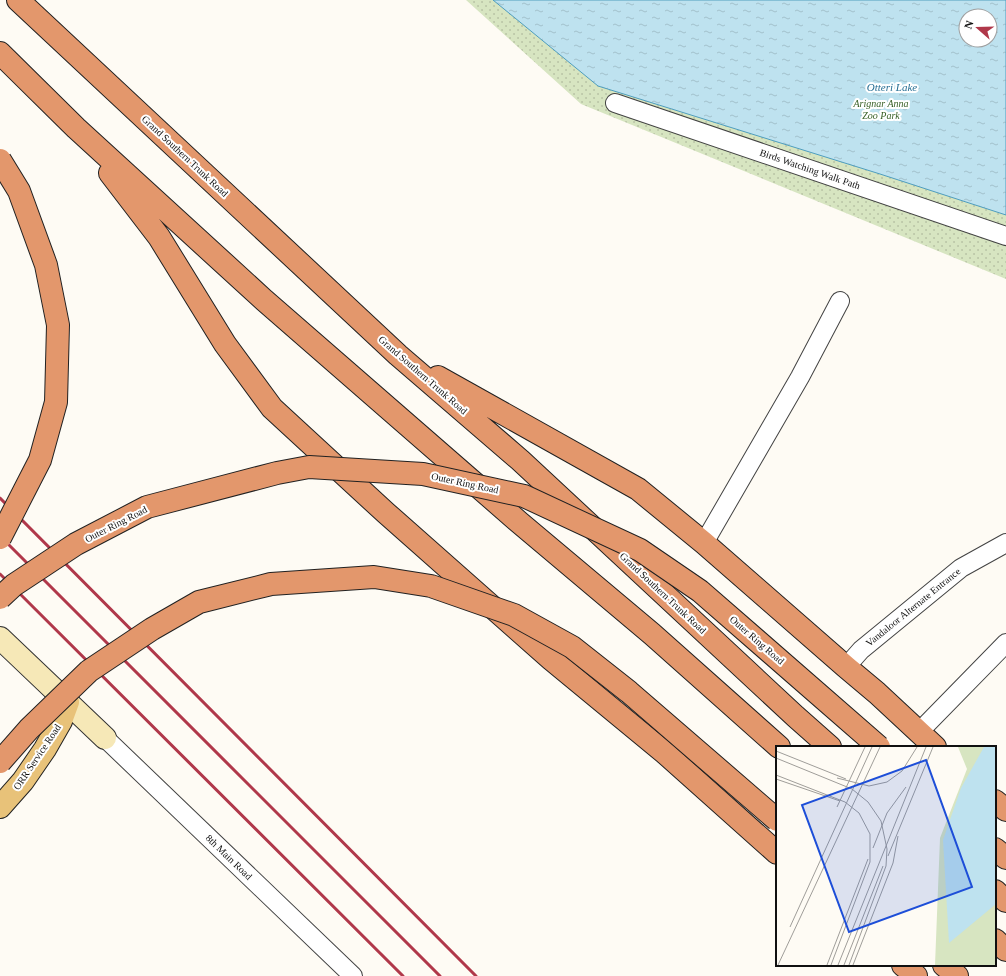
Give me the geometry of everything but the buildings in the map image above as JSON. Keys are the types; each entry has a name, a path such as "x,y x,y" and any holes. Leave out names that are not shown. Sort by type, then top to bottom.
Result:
{"highway":[{"name":"Grand Southern Trunk Road","path":"18,0 398,355 520,460 829,746"},
{"path":"0,53 76,128 264,300 520,523 652,634 778,746"},
{"path":"76,128 159,237 225,344 272,408 386,513 551,659 664,753 776,852"},
{"path":"0,160 19,192 46,265 58,325 56,402 40,460 0,538"},
{"path":"398,355 638,489 704,543 877,693 934,746"},
{"name":"Outer Ring Road","path":"0,598 14,585 76,544 147,507 277,473 309,467 423,474 524,496 640,550 700,591 878,746"},
{"path":"0,762 29,729 89,671 152,629 198,602 271,584 374,578 432,586 514,615 572,647 629,692 776,819"},
{"path":"996,802 1006,810"},
{"path":"996,850 1006,858"},
{"path":"996,892 1006,901"},
{"path":"996,941 1006,950"},
{"path":"904,966 916,976"},
{"path":"945,966 957,976"}],"main road":[{"path":"0,638 105,738"},
{"name":"ORR Service Road","path":"0,807 22,781 45,749 61,721 68,702"}],"street":[{"name":"Birds Watching Walk Path","path":"615,103 1006,236"},
{"path":"704,543 800,376 840,301"},
{"name":"Vandaloor Alternate Entrance","path":"846,667 861,650 960,568 1006,543"},
{"path":"919,732 1006,643"},
{"name":"8th Main Road","path":"105,738 353,976"}],"green space":[{"name":"Otteri Lake","path":"466,0 1006,0 1006,279 581,104"}],"water":[{"name":"Otteri Lake","path":"493,0 1006,0 1006,215 598,86"}],"railway":[{"path":"0,498 476,976"},
{"path":"0,536 440,976"},
{"path":"0,574 403,976"}],"park label":[{"name":"Arignar Anna Zoo Park","path":"881,108"}]}
